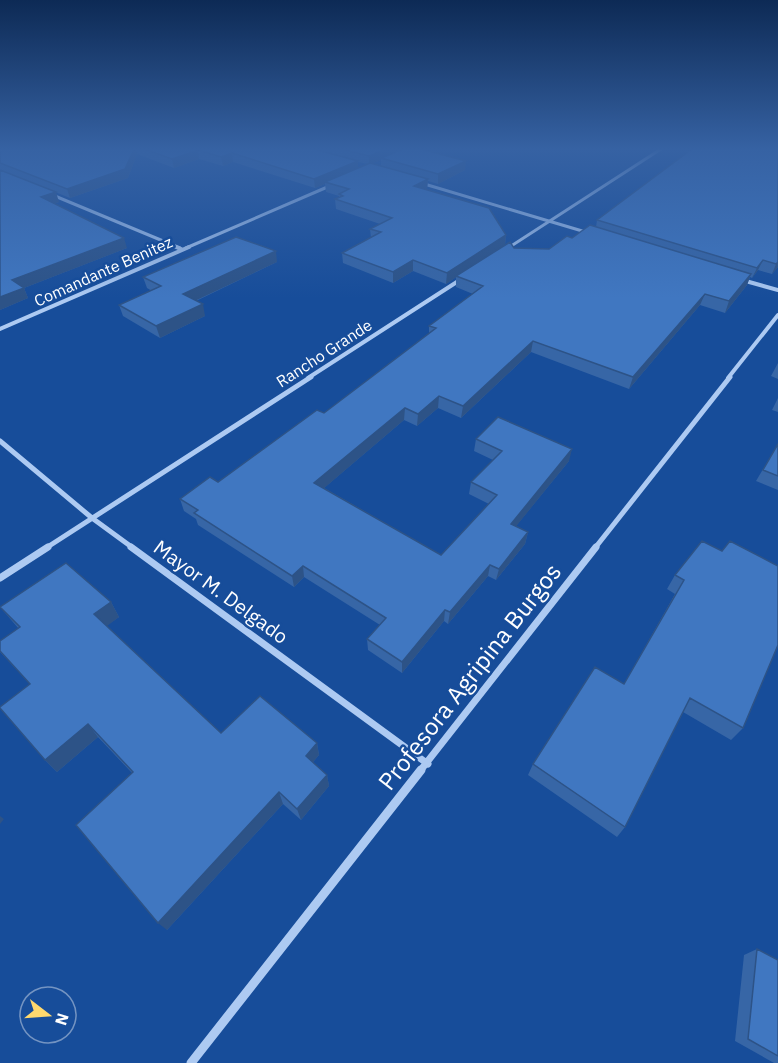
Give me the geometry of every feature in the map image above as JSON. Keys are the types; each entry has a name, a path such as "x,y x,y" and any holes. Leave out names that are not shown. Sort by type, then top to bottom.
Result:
{"street":[{"path":"61,199 181,249"},
{"name":"Comandante Benitez","path":"0,329 299,199"},
{"path":"476,199 594,234"},
{"path":"500,254 586,199"},
{"name":"Rancho Grande","path":"0,578 470,273"},
{"path":"736,278 778,290"},
{"name":"Profesora Agripina Burgos","path":"191,1063 428,764 778,315"},
{"name":"Mayor M. Delgado","path":"0,441 92,518 428,764"}],"building":[{"path":"0,199 44,199 124,238 12,280 24,288 0,297"},
{"path":"335,199 457,199 489,208 506,235 447,273 413,260 393,272 342,253 381,232 370,229 392,218"},
{"path":"626,199 778,199 778,262 776,264 763,260 757,268 597,220"},
{"path":"590,225 751,274 729,301 705,294 633,377 533,341 463,406 439,396 418,414 405,408 314,483 441,555 497,495 471,482 502,451 476,439 498,417 572,449 511,524 528,532 499,569 490,565 450,612 445,610 402,662 367,639 386,618 303,566 292,576 194,513 198,510 180,499 210,477 218,482 317,410 324,413 436,328 429,326 483,286 456,276 510,242 514,248 549,249 567,236 572,238"},
{"path":"236,237 276,251 183,294 203,304 156,326 119,305 161,286 143,277"},
{"path":"778,444 778,476 763,470"},
{"path":"702,541 722,551 730,541 778,566 778,645 743,728 690,698 625,827 533,764 595,667 624,684 684,580 675,575"},
{"path":"66,563 111,602 94,614 221,733 260,696 317,743 306,756 327,775 297,809 279,792 158,923 76,825 133,772 88,724 45,760 0,708 30,684 0,651 0,641 20,627 0,607"},
{"path":"757,949 778,960 778,1056 748,1039"}]}
